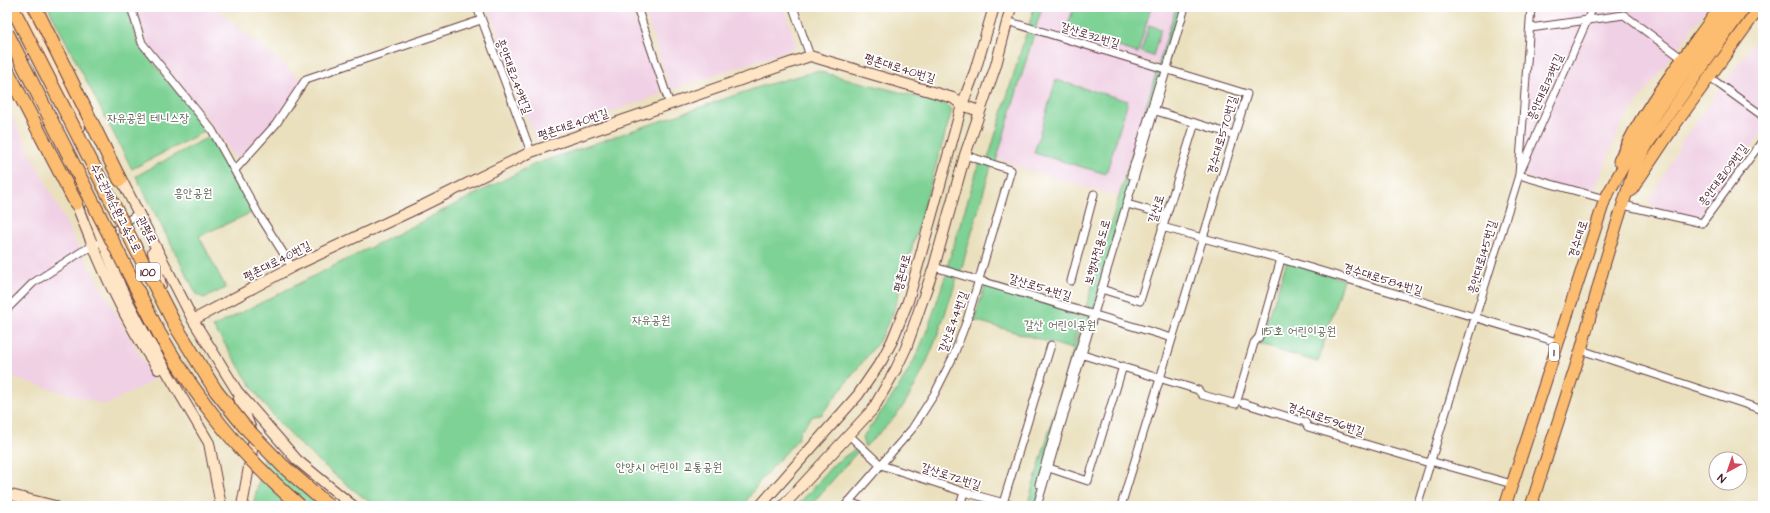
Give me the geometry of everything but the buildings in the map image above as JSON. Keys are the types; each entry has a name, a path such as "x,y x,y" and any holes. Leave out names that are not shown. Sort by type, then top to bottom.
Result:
{"highway":[{"name":"수도권제1순환고속도로","path":"12,7 175,325 216,391 244,426 283,466 329,506"},
{"path":"37,7 120,180"},
{"name":"수도권제1순환고속도로","path":"7,33 159,334 184,376 212,415 241,450 300,506"},
{"path":"7,70 76,203"}],"main road":[{"path":"1605,199 1619,160 1630,137 1720,7"},
{"name":"경수대로","path":"1505,506 1557,342 1605,199 1637,142 1733,7"},
{"name":"1","path":"1531,506 1581,350 1634,169 1649,142 1745,7"},
{"path":"1623,205 1651,160 1760,7"}],"street":[{"name":"관평로","path":"21,7 128,221 180,321 211,373 254,438"},
{"path":"37,7 111,151 120,180 137,214 193,320 237,391 298,460 353,506"},
{"path":"131,7 142,43 212,130 258,213 292,267"},
{"name":"흥안대로249번길","path":"477,7 531,152"},
{"path":"637,7 670,105"},
{"path":"792,7 810,56"},
{"name":"평촌대로","path":"760,506 858,395 882,360 908,301 962,105 975,71 994,7"},
{"path":"783,506 873,409 906,348 934,267 965,155 996,65 1011,7"},
{"name":"보행자전용도로","path":"1035,505 1165,69 1182,7"},
{"path":"1035,505 1049,468 1101,290 1156,111 1165,69 1185,7"},
{"name":"흥안대로145번길","path":"1417,506 1428,462 1476,317 1518,175 1531,7"},
{"name":"흥안대로133번길","path":"1518,175 1592,7"},
{"path":"1624,15 1623,10 1626,7"},
{"path":"1530,28 1624,15 1683,59"},
{"path":"235,170 276,124 306,79 481,20"},
{"name":"갈산로32번길","path":"1007,21 1165,69"},
{"path":"7,41 76,174 121,288 147,338 209,443 221,506"},
{"name":"평촌대로40번길","path":"193,320 292,267 422,206 531,152 810,56 953,98 962,105 979,111"},
{"name":"경수대로570번길","path":"1165,69 1247,94 1203,238"},
{"path":"1709,77 1763,116"},
{"path":"7,81 142,345 209,443"},
{"path":"1156,111 1234,135"},
{"name":"갈산로","path":"1101,290 1140,301 1195,124"},
{"name":"흥안대로109번길","path":"1623,205 1702,223 1763,140"},
{"name":"갈산로44번길","path":"847,504 912,428 936,393 953,357 980,280 1011,170 965,155"},
{"path":"1518,175 1605,199"},
{"path":"1071,281 1094,194"},
{"path":"76,203 93,247 121,288"},
{"path":"1127,204 1166,215"},
{"path":"7,309 33,283 81,252 93,247 137,214"},
{"name":"경수대로584번길","path":"1162,227 1281,259 1557,342"},
{"path":"150,238 161,285"},
{"path":"1121,506 1203,238"},
{"path":"1239,404 1254,343 1259,337 1281,259"},
{"name":"갈산로54번길","path":"934,267 1094,315"},
{"path":"1094,315 1172,338"},
{"path":"1003,503 1050,345"},
{"path":"1581,350 1763,410"},
{"name":"경수대로596번길","path":"1083,355 1198,390 1202,395 1305,422 1308,427 1428,462 1512,484"},
{"path":"1049,468 1088,481 1122,366"},
{"path":"237,391 254,438 334,506"},
{"path":"849,436 881,465"},
{"path":"242,506 254,438"},
{"name":"갈산로72번길","path":"881,465 964,492 1015,506"},
{"path":"960,506 964,492"},
{"path":"7,494 55,506"},
{"path":"847,504 861,506"}],"shaded area":[{"path":"137,7 214,7 302,80 274,123 240,159 235,158 208,119 147,43"},
{"path":"488,7 631,7 662,94 535,139"},
{"path":"643,7 784,7 797,47 671,90"},
{"path":"1043,7 1177,7 1159,65 1036,31"},
{"path":"1531,7 1708,7 1621,125 1592,196 1519,175"},
{"path":"1763,30 1763,131 1700,218 1648,205 1682,141"},
{"path":"1036,32 1143,64 1146,67 1154,69 1158,68 1117,196 1028,170 997,158"},
{"path":"7,107 81,252 154,380 106,405 7,376"}],"green space":[{"name":"자유공원 테니스장","path":"48,7 127,7 138,44 207,130 132,169"},
{"path":"1034,7 1042,7 995,165 988,159 1026,34 1035,30 1029,25"},
{"path":"1074,7 1151,7 1138,53 1066,31"},
{"name":"갈산 어린이공원","path":"1176,7 1184,7 1035,506 1027,506 1074,347 1072,346 1072,349 974,320 986,283 1082,313 1073,342 1075,343"},
{"path":"1149,25 1161,29 1153,56 1141,52"},
{"name":"자유공원","path":"817,71 945,104 952,110 893,313 879,341 821,415 813,416 800,431 798,439 759,482 743,506 375,506 346,484 304,448 279,422 267,408 246,378 213,327 535,164 762,86"},
{"path":"1056,80 1128,101 1106,174 1034,153"},
{"name":"흥안공원","path":"210,136 253,212 199,236 226,288 204,298 197,295 136,176"},
{"path":"982,163 991,166 960,274 948,270 947,267 979,164"},
{"name":"115호 어린이공원","path":"1287,261 1343,279 1318,362 1260,345"},
{"path":"947,275 957,278 934,346 927,362 911,394 901,409 865,447 862,438 897,389 920,348"},
{"path":"857,448 859,450 810,506 797,506 834,464"},
{"path":"266,450 327,506 253,506"}],"park label":[{"name":"안양시 어린이 교통공원","path":"669,467"}]}
